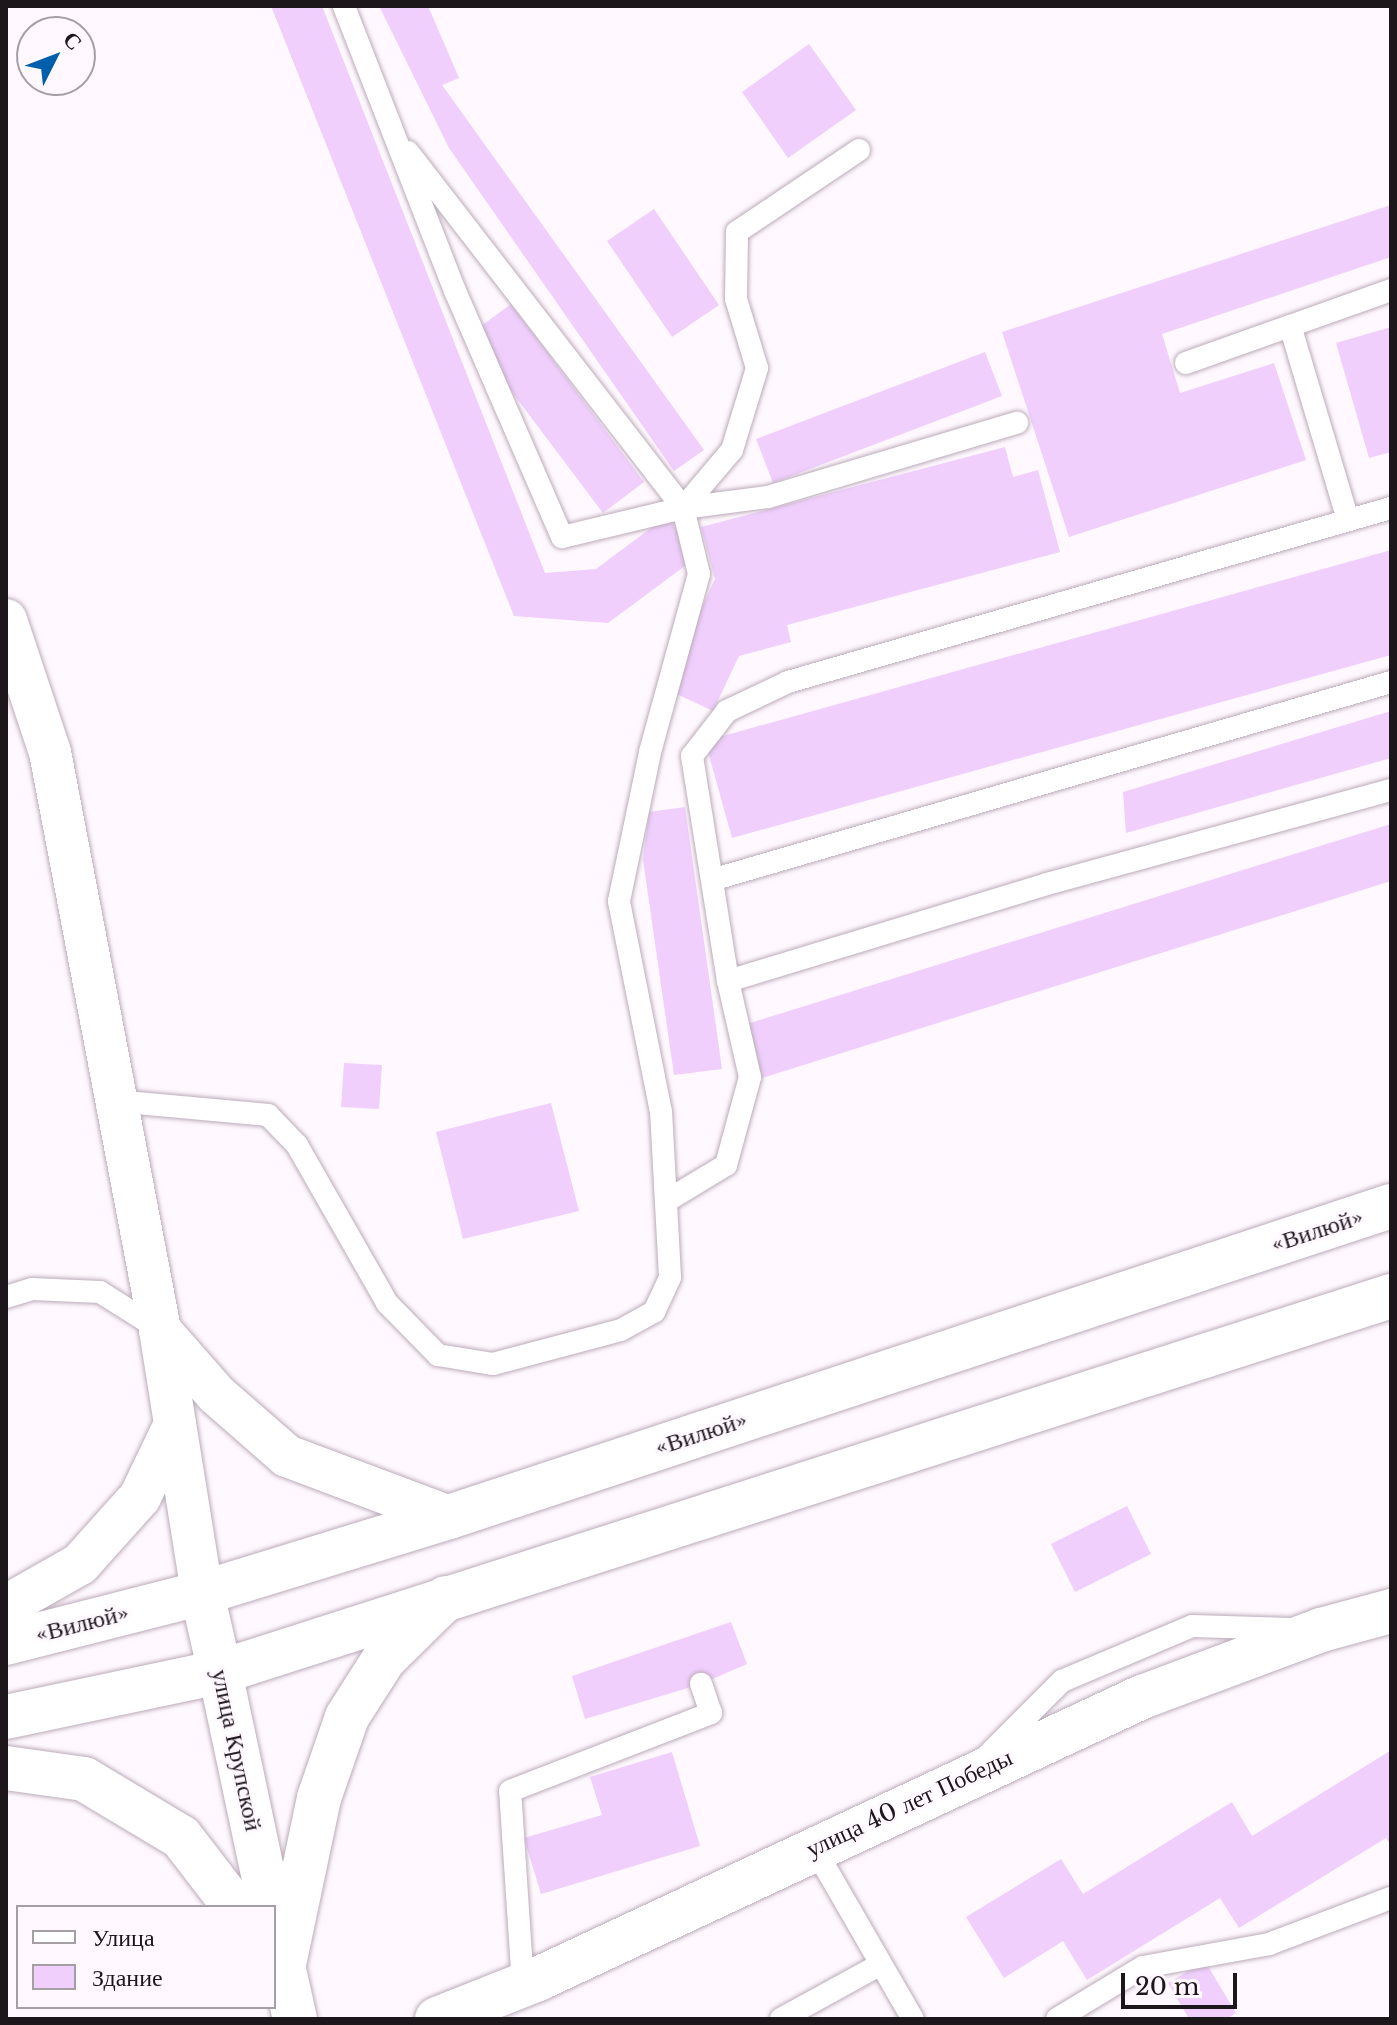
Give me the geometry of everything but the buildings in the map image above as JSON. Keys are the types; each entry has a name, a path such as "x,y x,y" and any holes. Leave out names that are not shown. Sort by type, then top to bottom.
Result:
{"main road":[{"name":"«Вилюй»","path":"6,1643 202,1593 449,1517 1391,1206"},
{"path":"6,1717 220,1672 1391,1296"},
{"name":"улица Крупской","path":"202,1593 270,1905"},
{"path":"279,1963 319,1798 347,1717 384,1659 446,1598"},
{"name":"улица 40 лет Победы","path":"437,2019 523,1985 813,1846 1142,1697 1321,1630 1391,1611"},
{"path":"6,1768 84,1779 181,1837 233,1905"},
{"path":"276,1940 279,1963 295,2019"}],"street":[{"path":"6,620 50,752 160,1330 202,1593"},
{"path":"160,1330 217,1395 287,1456 449,1517"},
{"path":"6,1606 80,1564 140,1497 175,1424"}],"lane":[{"path":"344,6 455,291 562,537 683,508 768,497 1017,423"},
{"path":"115,1101 268,1115 297,1145 387,1303 438,1355 493,1364 621,1330 654,1312 670,1277 661,1112 619,901 650,752 699,574 683,508 393,132"},
{"path":"683,508 732,450 757,368 736,299 737,232 859,150"},
{"path":"1186,363 1391,290"},
{"path":"1290,326 1348,520"},
{"path":"668,1200 726,1165 750,1077 728,981 715,879 692,756 727,711 788,682 1391,508"},
{"path":"715,879 1391,682"},
{"path":"728,981 1047,884 1391,790"},
{"path":"6,1297 32,1289 100,1292 160,1330"},
{"path":"523,1985 510,1791 711,1713 701,1684"},
{"path":"813,1846 913,2019"},
{"path":"1057,2019 1143,1967 1269,1944 1391,1898"},
{"path":"781,2019 881,1964"}]}
